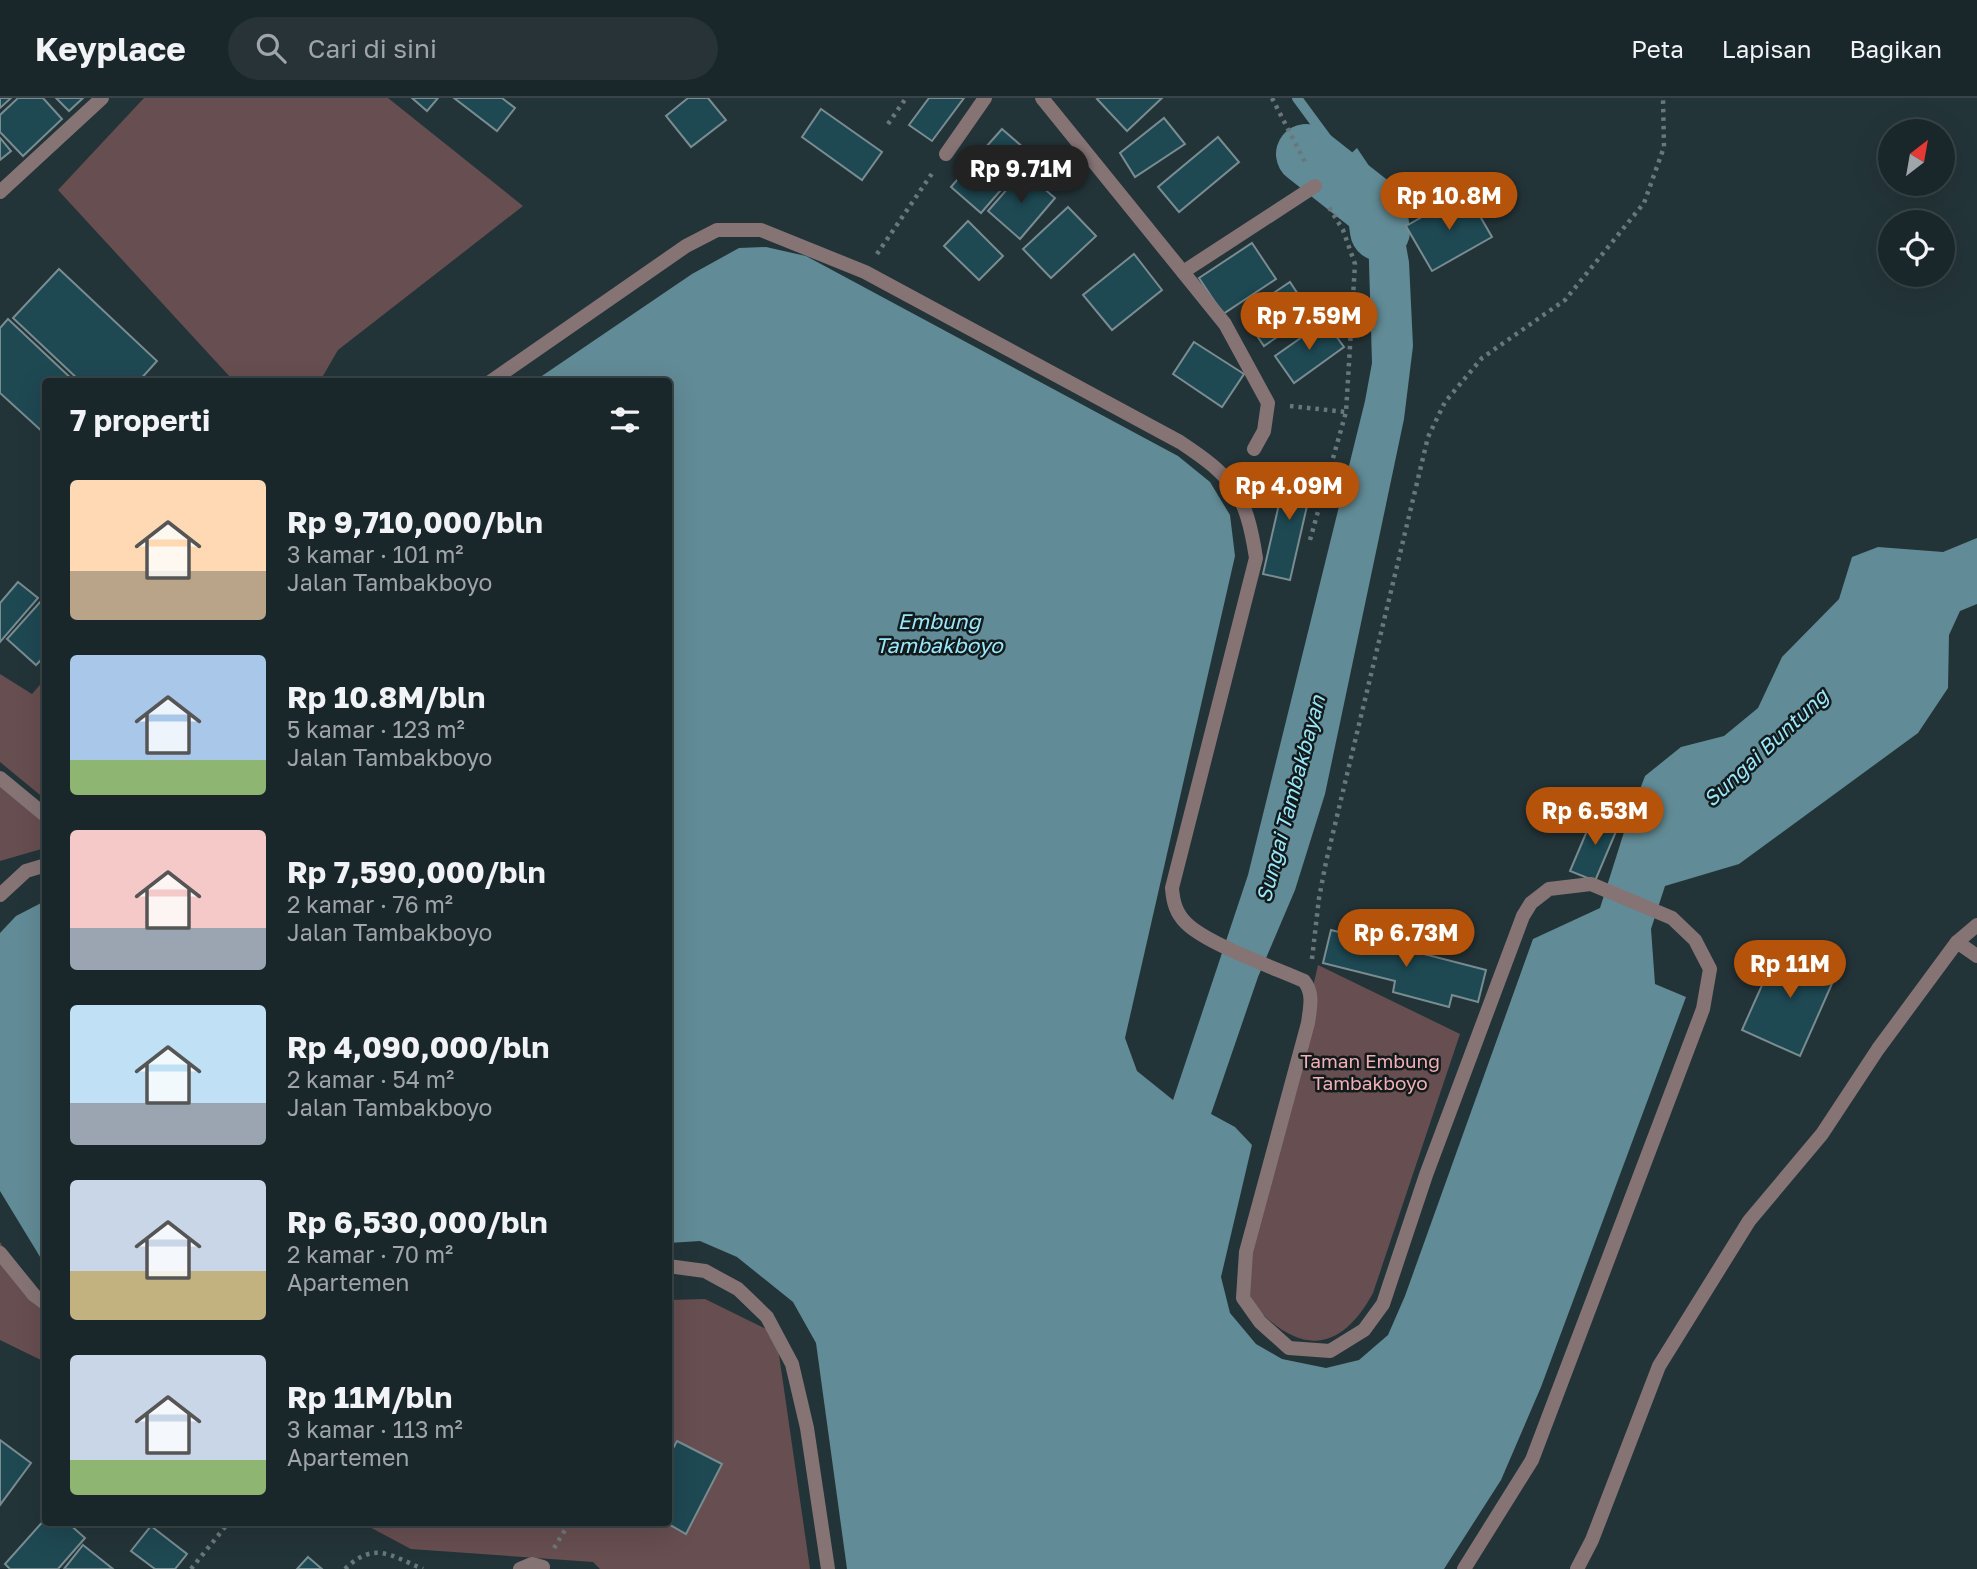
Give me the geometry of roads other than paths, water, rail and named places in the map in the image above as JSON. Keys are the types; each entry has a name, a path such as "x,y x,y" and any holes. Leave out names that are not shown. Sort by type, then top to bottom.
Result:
{"street":[{"path":"0,191 102,98"},
{"path":"946,154 985,98"},
{"path":"1042,98 1226,324 1268,403 1264,430 1254,449"},
{"path":"1184,272 1315,186"},
{"path":"496,378 686,246 717,230 761,229 865,272 1180,442 1215,466 1231,483 1245,509 1256,558 1172,888 1173,904 1185,922 1203,936 1304,981 1310,988 1308,1023 1246,1252 1243,1298 1260,1322 1289,1348 1330,1351 1364,1330 1384,1304 1426,1175 1523,916 1531,903 1549,889 1591,884 1672,918 1695,940 1710,969 1703,1009 1532,1460 1464,1569"},
{"path":"0,778 42,813"},
{"path":"0,895 26,871 42,866"},
{"path":"1577,1569 1592,1541 1659,1366 1749,1221 1822,1134 1878,1049 1957,942 1977,925"},
{"path":"1957,942 1977,956"},
{"path":"0,1253 42,1301"},
{"path":"672,1267 705,1271 738,1289 767,1317 780,1340 792,1364 807,1428 828,1569"},
{"path":"520,1569 532,1564 543,1567"}],"water":[{"name":"Embung Tambakboyo","path":"1357,148 1400,212 1409,262 1413,346 1404,419 1325,794 1295,890 1258,977 1211,1114 1235,1127 1252,1145 1221,1277 1230,1313 1256,1344 1282,1359 1326,1368 1359,1360 1388,1335 1405,1296 1533,939 1600,908 1645,776 1681,747 1724,736 1758,708 1782,657 1839,599 1852,557 1878,547 1943,552 1977,538 1977,604 1960,611 1949,635 1948,688 1918,733 1739,864 1665,886 1651,929 1655,984 1686,997 1541,1387 1501,1480 1444,1569 847,1569 816,1343 793,1302 737,1257 700,1241 672,1243 672,378 539,378 692,274 739,248 766,247 806,256 1178,456 1210,482 1230,515 1235,556 1125,1038 1137,1071 1173,1100 1248,875 1365,401 1372,363 1368,230 1319,183"},
{"path":"42,903 42,1260 0,1191 0,933 16,916"}],"waterway":[{"path":"1297,98 1350,170"},
{"name":"Sungai Tambakbayan","path":"1306,154 1377,210 1380,231"}],"water label":[{"name":"Sungai Buntung","path":"1766,748"}],"park label":[{"name":"Taman Embung Tambakboyo","path":"1370,1072"}]}
